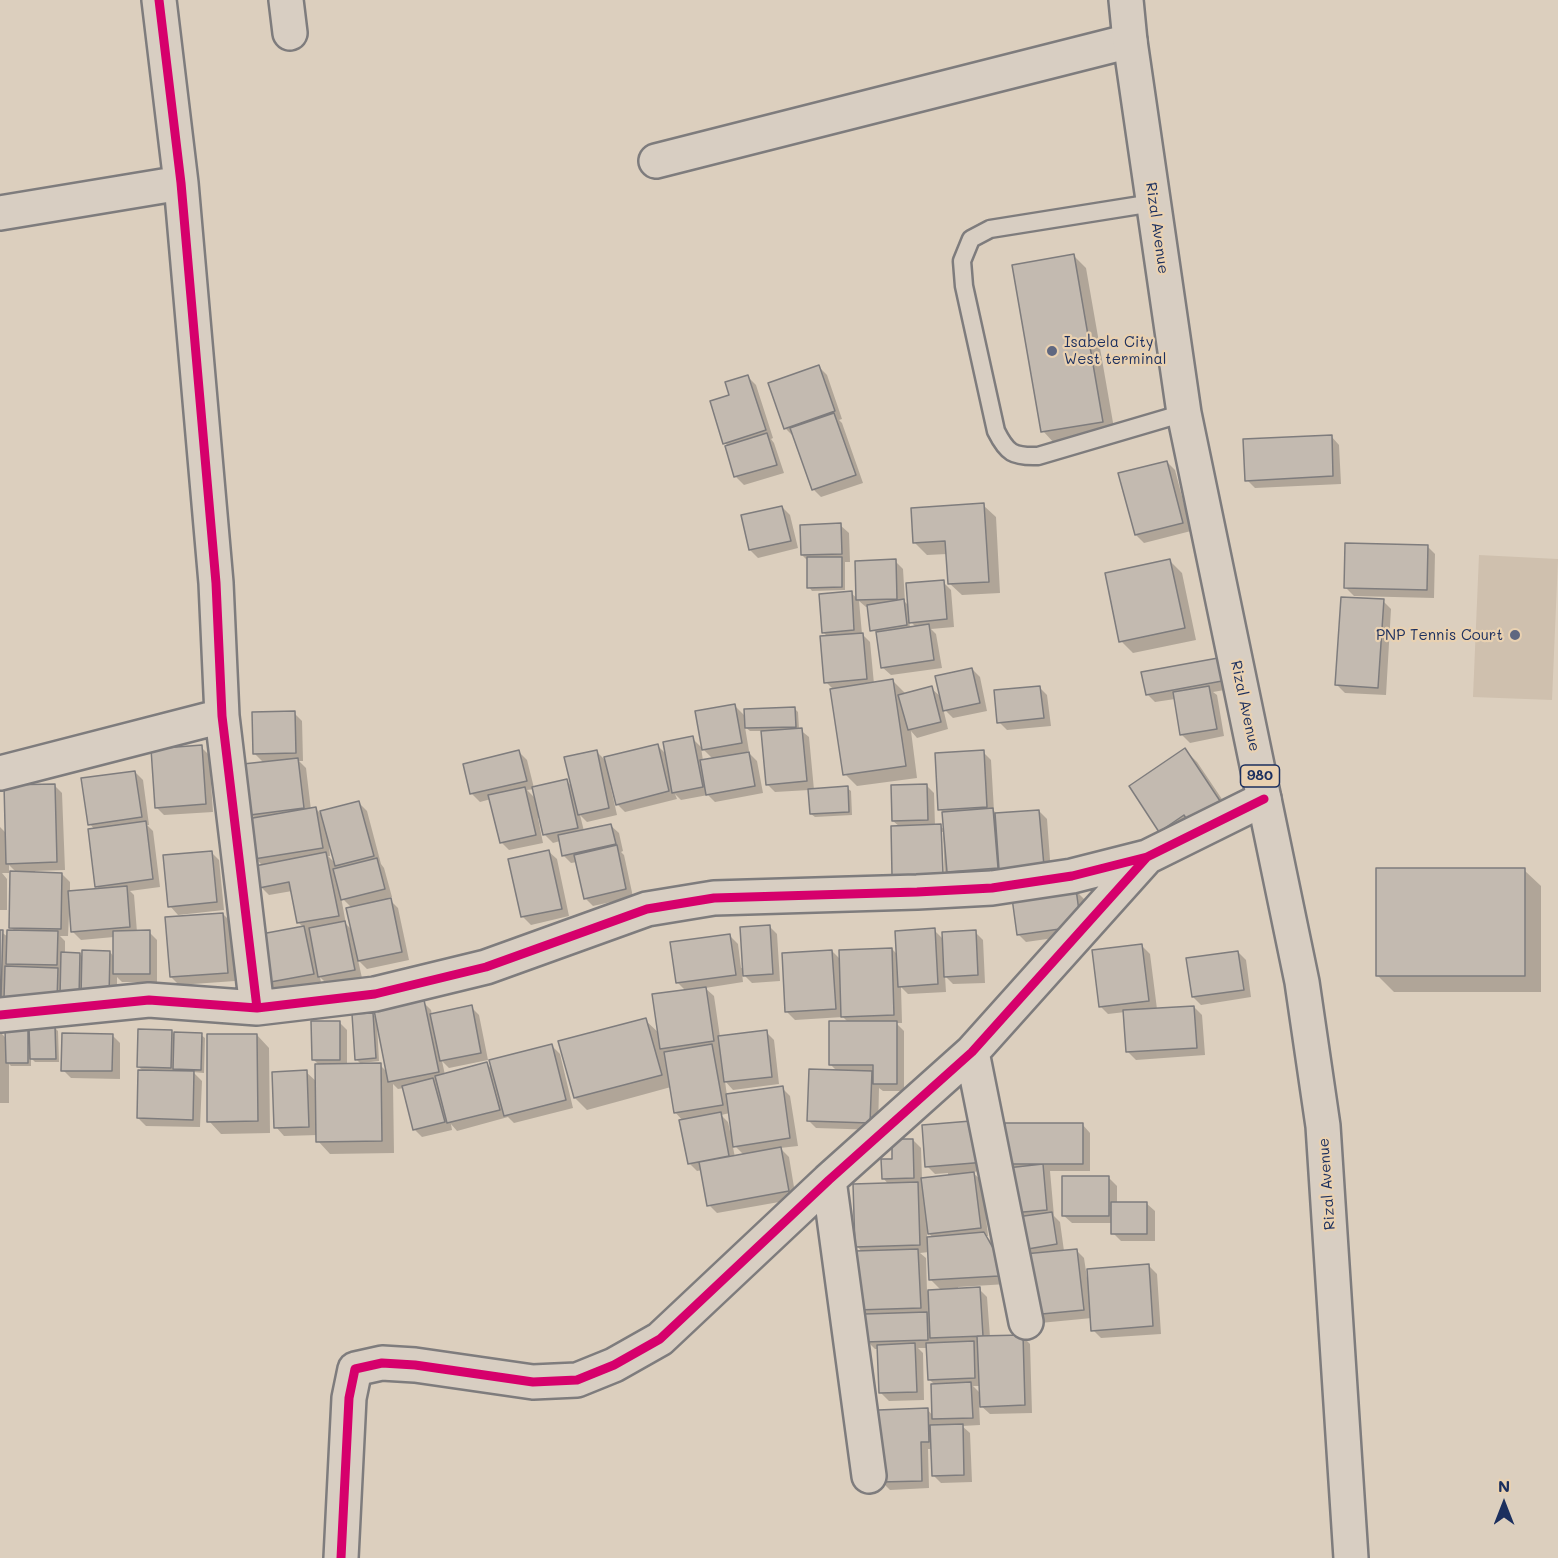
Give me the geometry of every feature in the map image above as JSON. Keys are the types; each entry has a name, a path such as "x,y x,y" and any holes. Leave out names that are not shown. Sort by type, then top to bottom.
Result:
{"street":[{"path":"159,0 181,183 216,583 222,716 257,1008"},
{"path":"286,0 290,33"},
{"name":"Rizal Avenue","path":"1126,0 1184,413 1302,982 1323,1126 1351,1558"},
{"path":"656,161 1130,41"},
{"path":"0,213 181,183"},
{"path":"0,773 222,716"},
{"path":"0,1015 149,1000 257,1008 386,992 486,967 647,909 684,902 714,898 992,888 1072,876 1147,857 1264,799"},
{"path":"341,1558 349,1398 355,1369 367,1365 393,1364 533,1382 577,1380 614,1365 660,1339 829,1180 972,1052 1147,857"},
{"path":"972,1052 1026,1322"},
{"path":"829,1180 869,1476"}],"lane":[{"path":"1153,203 990,229 980,233 971,239 962,261 964,286 996,431 1002,444 1011,453 1024,457 1038,456 1184,413"}],"shaded area":[{"name":"PNP Tennis Court","path":"1479,555 1558,559 1552,700 1473,697"}],"building":[{"path":"1074,254 1103,422 1041,432 1012,265"},
{"path":"819,365 835,411 784,429 768,383"},
{"path":"748,375 766,430 723,444 710,401 729,395 725,382"},
{"path":"834,413 856,475 812,490 790,428"},
{"path":"767,433 777,465 734,477 725,446"},
{"path":"1332,435 1333,476 1245,481 1243,439"},
{"path":"1167,461 1183,523 1135,535 1118,473"},
{"path":"984,503 989,582 948,584 945,541 913,543 911,508"},
{"path":"782,506 791,541 749,550 741,515"},
{"path":"841,523 842,554 801,555 800,525"},
{"path":"1345,543 1428,545 1427,590 1344,588"},
{"path":"807,557 842,557 842,587 807,588"},
{"path":"896,559 897,599 856,600 855,561"},
{"path":"1170,559 1185,628 1119,642 1105,573"},
{"path":"944,580 947,619 909,623 906,583"},
{"path":"852,591 854,630 822,633 819,594"},
{"path":"1341,597 1384,599 1378,688 1335,685"},
{"path":"904,599 907,625 870,631 867,605"},
{"path":"929,624 934,660 881,668 876,632"},
{"path":"863,633 867,679 824,683 820,636"},
{"path":"1218,658 1222,681 1146,695 1141,672"},
{"path":"972,668 980,703 943,711 935,676"},
{"path":"893,679 906,766 843,775 830,689"},
{"path":"932,686 941,722 908,730 898,695"},
{"path":"1040,686 1044,718 997,723 994,690"},
{"path":"1209,686 1217,729 1180,735 1173,692"},
{"path":"735,704 742,743 702,750 695,711"},
{"path":"795,707 796,727 745,728 744,709"},
{"path":"295,711 296,753 253,754 252,712"},
{"path":"802,728 807,781 766,785 761,731"},
{"path":"693,736 703,787 672,793 663,742"},
{"path":"658,744 669,791 616,805 604,757"},
{"path":"202,745 206,804 155,808 151,749"},
{"path":"1185,748 1224,807 1192,828 1184,815 1159,832 1129,786"},
{"path":"519,750 527,781 470,794 463,764"},
{"path":"597,750 609,808 578,815 564,757"},
{"path":"984,750 987,807 938,810 935,753"},
{"path":"749,752 755,786 706,795 700,760"},
{"path":"298,758 304,808 250,815 243,764"},
{"path":"135,771 142,817 88,825 81,778"},
{"path":"567,779 578,828 543,835 532,787"},
{"path":"55,784 57,862 6,864 4,785"},
{"path":"927,784 928,820 892,821 891,785"},
{"path":"848,786 849,812 810,814 808,789"},
{"path":"525,787 536,835 500,843 488,795"},
{"path":"359,801 374,856 335,866 320,811"},
{"path":"316,807 323,848 254,859 247,819"},
{"path":"993,808 998,868 947,872 942,812"},
{"path":"1039,810 1044,866 999,869 995,813"},
{"path":"146,821 153,879 95,887 88,829"},
{"path":"611,824 616,844 562,856 558,835"},
{"path":"941,824 943,874 892,875 891,826"},
{"path":"617,845 626,889 584,899 574,855"},
{"path":"549,850 562,909 521,917 508,859"},
{"path":"212,851 217,902 168,907 163,855"},
{"path":"326,852 339,916 297,923 289,882 259,888 255,866"},
{"path":"377,858 385,889 341,900 333,869"},
{"path":"1376,868 1525,868 1525,976 1376,976"},
{"path":"10,871 62,873 61,929 9,928"},
{"path":"127,886 130,927 71,932 68,891"},
{"path":"1076,889 1081,926 1017,935 1012,898"},
{"path":"391,898 402,952 358,961 346,908"},
{"path":"223,913 228,973 170,977 165,917"},
{"path":"345,921 355,970 318,977 309,928"},
{"path":"770,925 773,974 743,976 740,927"},
{"path":"304,926 314,974 265,983 256,935"},
{"path":"935,928 938,984 898,987 895,931"},
{"path":"0,930 3,930 1,997 0,997"},
{"path":"7,930 58,931 57,965 6,964"},
{"path":"150,930 150,974 113,974 113,931"},
{"path":"976,930 978,975 944,977 942,932"},
{"path":"730,934 736,975 676,983 670,942"},
{"path":"1142,944 1149,1001 1099,1007 1092,950"},
{"path":"892,948 894,1015 841,1017 839,950"},
{"path":"82,950 110,951 109,997 81,996"},
{"path":"832,950 836,1009 785,1012 782,953"},
{"path":"1238,951 1244,990 1192,997 1186,958"},
{"path":"61,952 80,953 79,996 60,996"},
{"path":"5,966 58,968 57,1000 4,999"},
{"path":"706,987 714,1041 660,1049 652,994"},
{"path":"424,1000 439,1072 388,1082 374,1010"},
{"path":"472,1005 481,1053 440,1061 430,1014"},
{"path":"1194,1006 1197,1048 1126,1052 1123,1010"},
{"path":"373,1013 376,1058 355,1060 352,1014"},
{"path":"646,1018 662,1075 574,1098 558,1041"},
{"path":"311,1021 340,1021 340,1060 312,1060"},
{"path":"829,1021 897,1021 897,1084 873,1084 873,1065 829,1065"},
{"path":"55,1026 56,1059 30,1059 29,1027"},
{"path":"5,1028 28,1028 28,1063 6,1063"},
{"path":"138,1029 172,1030 171,1068 137,1067"},
{"path":"767,1030 772,1077 724,1082 718,1036"},
{"path":"174,1032 202,1033 201,1070 173,1069"},
{"path":"62,1033 113,1034 112,1071 61,1071"},
{"path":"207,1034 257,1034 258,1121 207,1122"},
{"path":"552,1044 566,1100 504,1116 489,1060"},
{"path":"712,1044 723,1105 674,1113 664,1052"},
{"path":"487,1062 500,1110 447,1123 435,1076"},
{"path":"381,1063 382,1141 316,1142 315,1064"},
{"path":"809,1069 872,1071 870,1123 807,1121"},
{"path":"138,1070 194,1071 193,1120 137,1118"},
{"path":"307,1070 309,1127 274,1128 272,1072"},
{"path":"433,1078 445,1122 413,1130 402,1086"},
{"path":"783,1086 790,1138 733,1147 726,1094"},
{"path":"721,1112 729,1156 688,1164 679,1120"},
{"path":"983,1120 986,1162 925,1167 922,1125"},
{"path":"1005,1123 1083,1123 1083,1164 1005,1164"},
{"path":"892,1139 913,1139 914,1178 882,1179 881,1159 892,1159"},
{"path":"781,1147 789,1191 707,1206 699,1162"},
{"path":"1043,1164 1047,1210 1011,1213 1007,1168"},
{"path":"974,1172 981,1228 928,1234 921,1178"},
{"path":"1062,1176 1109,1176 1109,1216 1062,1216"},
{"path":"918,1182 920,1245 855,1247 853,1184"},
{"path":"1111,1202 1147,1202 1147,1234 1111,1234"},
{"path":"1052,1212 1057,1244 1022,1250 1017,1217"},
{"path":"984,1232 998,1257 999,1276 929,1280 927,1237"},
{"path":"918,1249 921,1308 857,1310 855,1251"},
{"path":"1077,1249 1084,1310 1031,1315 1024,1254"},
{"path":"1149,1264 1153,1326 1091,1331 1087,1269"},
{"path":"980,1287 983,1336 930,1338 928,1290"},
{"path":"927,1312 928,1340 865,1342 864,1314"},
{"path":"1023,1335 1025,1405 980,1407 977,1336"},
{"path":"974,1341 975,1378 928,1380 926,1343"},
{"path":"915,1343 917,1392 879,1393 877,1345"},
{"path":"971,1382 973,1418 932,1419 931,1384"},
{"path":"928,1408 929,1442 921,1442 922,1481 881,1482 878,1410"},
{"path":"963,1424 964,1475 932,1476 930,1425"}],"cycle path":[{"path":"159,0 181,183 216,583 222,716 257,1008"},
{"path":"0,1015 149,1000 257,1008 375,994 486,967 647,909 714,898 992,888 1072,876 1147,857 1264,799"},
{"path":"341,1558 349,1398 355,1369 382,1363 415,1365 533,1382 577,1380 614,1365 660,1339 829,1180 972,1052 1147,857"}],"place":[{"name":"Isabela City West terminal","path":"1052,351"},
{"name":"PNP Tennis Court","path":"1515,635"}]}
